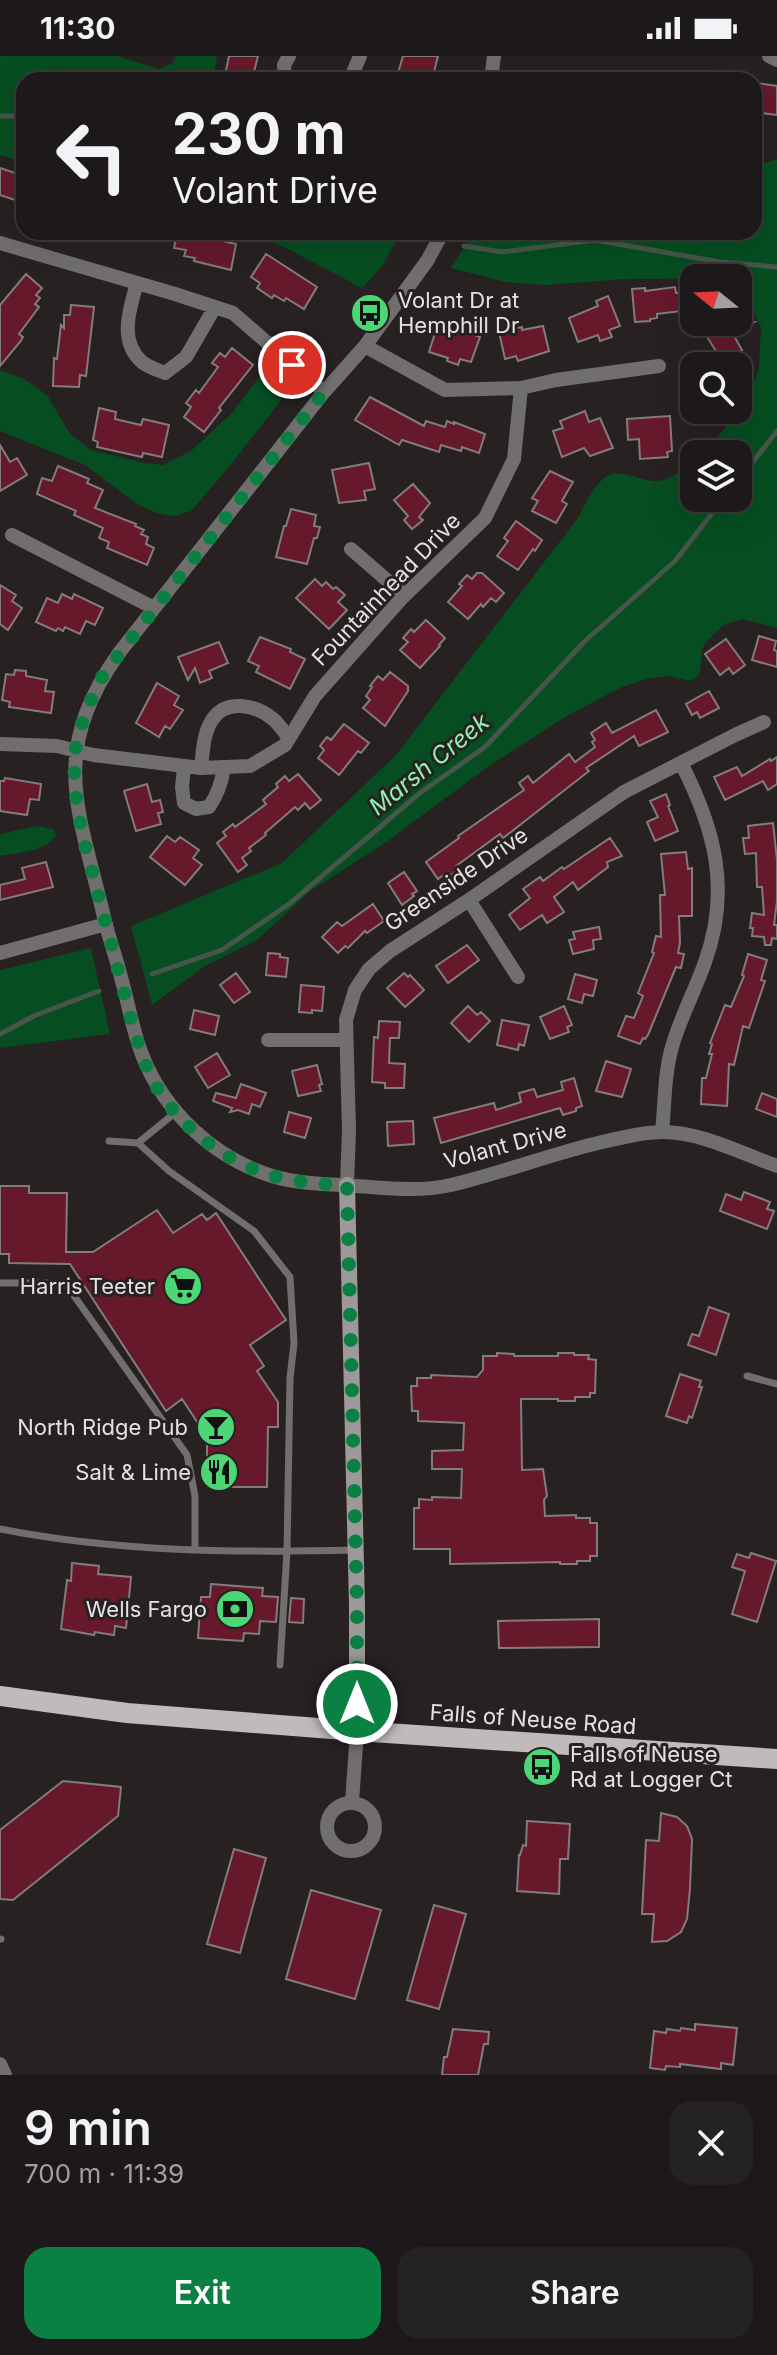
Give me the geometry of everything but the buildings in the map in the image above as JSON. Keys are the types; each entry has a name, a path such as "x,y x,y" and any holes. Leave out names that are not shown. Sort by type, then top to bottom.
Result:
{"main road":[{"name":"Falls of Neuse Road","path":"0,1696 127,1713 777,1759"}],"street":[{"path":"769,56 777,60"},
{"name":"Volant Drive","path":"439,240 427,261 365,346 324,392 103,675 85,713 75,750 77,808 142,1055 152,1078 176,1112 210,1143 252,1168 289,1180 375,1189 448,1185 568,1150 662,1132 719,1144 777,1166"},
{"path":"0,243 233,313 324,392"},
{"path":"137,283 127,319 131,348 143,363 165,373 186,357 215,307"},
{"path":"365,346 445,390 521,388 659,366"},
{"name":"Fountainhead Drive","path":"0,744 57,746 184,768 250,766 285,745 315,696 404,595 485,518 514,459 521,388"},
{"path":"12,535 154,608"},
{"path":"351,549 404,595"},
{"path":"201,768 205,738 214,717 229,706 252,706 274,720 289,738"},
{"name":"Greenside Drive","path":"347,1185 346,1020 351,1000 369,969 390,951 624,792 764,722"},
{"path":"662,1132 665,1081 671,1050 705,962 718,901 719,877 712,840 699,798 681,763"},
{"path":"184,768 184,803 196,809 209,807 217,796 224,767"},
{"path":"469,900 518,977"},
{"path":"0,953 106,924"},
{"path":"268,1040 346,1040"},
{"path":"347,1185 356,1550 357,1731 352,1802"},
{"path":"0,2064 5,2075"}],"lane":[{"path":"138,1143 176,1112"},
{"path":"109,1141 138,1143 169,1171 254,1231 290,1277 294,1343 290,1378 287,1551 280,1665"},
{"path":"0,1283 65,1283 187,1455 195,1496 195,1550"},
{"path":"747,1376 777,1384"},
{"path":"0,1529 100,1545 195,1550 356,1550"}],"green space":[{"path":"0,56 117,56 159,69 173,63 176,56 217,56 214,72 16,72 16,160 0,155"},
{"path":"777,159 777,628 742,619 723,625 705,643 696,678 690,681 668,676 646,679 622,687 565,717 486,768 385,843 310,891 257,940 205,966 152,1005 131,926 282,863 396,755 575,522 602,480 621,474 660,481 680,471 680,512 752,512 752,440 715,440 729,424 752,424 752,386 759,369 761,328 752,308 752,264 680,264 680,279 546,285 506,282 451,268 469,240 762,240 762,164"},
{"path":"267,240 397,240 383,265 362,288"},
{"path":"0,370 24,379 47,395 70,434 91,450 163,465 191,451 232,413 267,372 283,380 285,390 280,402 191,511 174,516 137,504 85,465 0,431"},
{"path":"37,826 53,829 56,835 52,841 39,848 0,856 0,834"},
{"path":"91,948 110,1034 0,1048 0,970"}],"waterway":[{"path":"0,116 16,116"},
{"path":"464,246 503,252 595,240 720,262 777,267"},
{"name":"Marsh Creek","path":"752,463 777,431"},
{"name":"Marsh Creek","path":"152,974 222,950 289,904 420,793 485,747 585,641 675,561 713,512"},
{"name":"Marsh Creek","path":"0,1034 36,1015 99,991"}],"place":[{"name":"Volant Dr at Hemphill Dr","path":"370,313"},
{"name":"Harris Teeter","path":"183,1286"},
{"name":"North Ridge Pub","path":"216,1427"},
{"name":"Salt & Lime","path":"219,1472"},
{"name":"Wells Fargo","path":"235,1609"},
{"name":"Falls of Neuse Rd at Logger Ct","path":"542,1767"}],"route":[{"path":"292,365 324,392 103,675 85,713 75,750 74,784 82,834 134,1030 142,1055 161,1093 202,1137 218,1150 252,1168 289,1180 347,1185 357,1704"}]}
